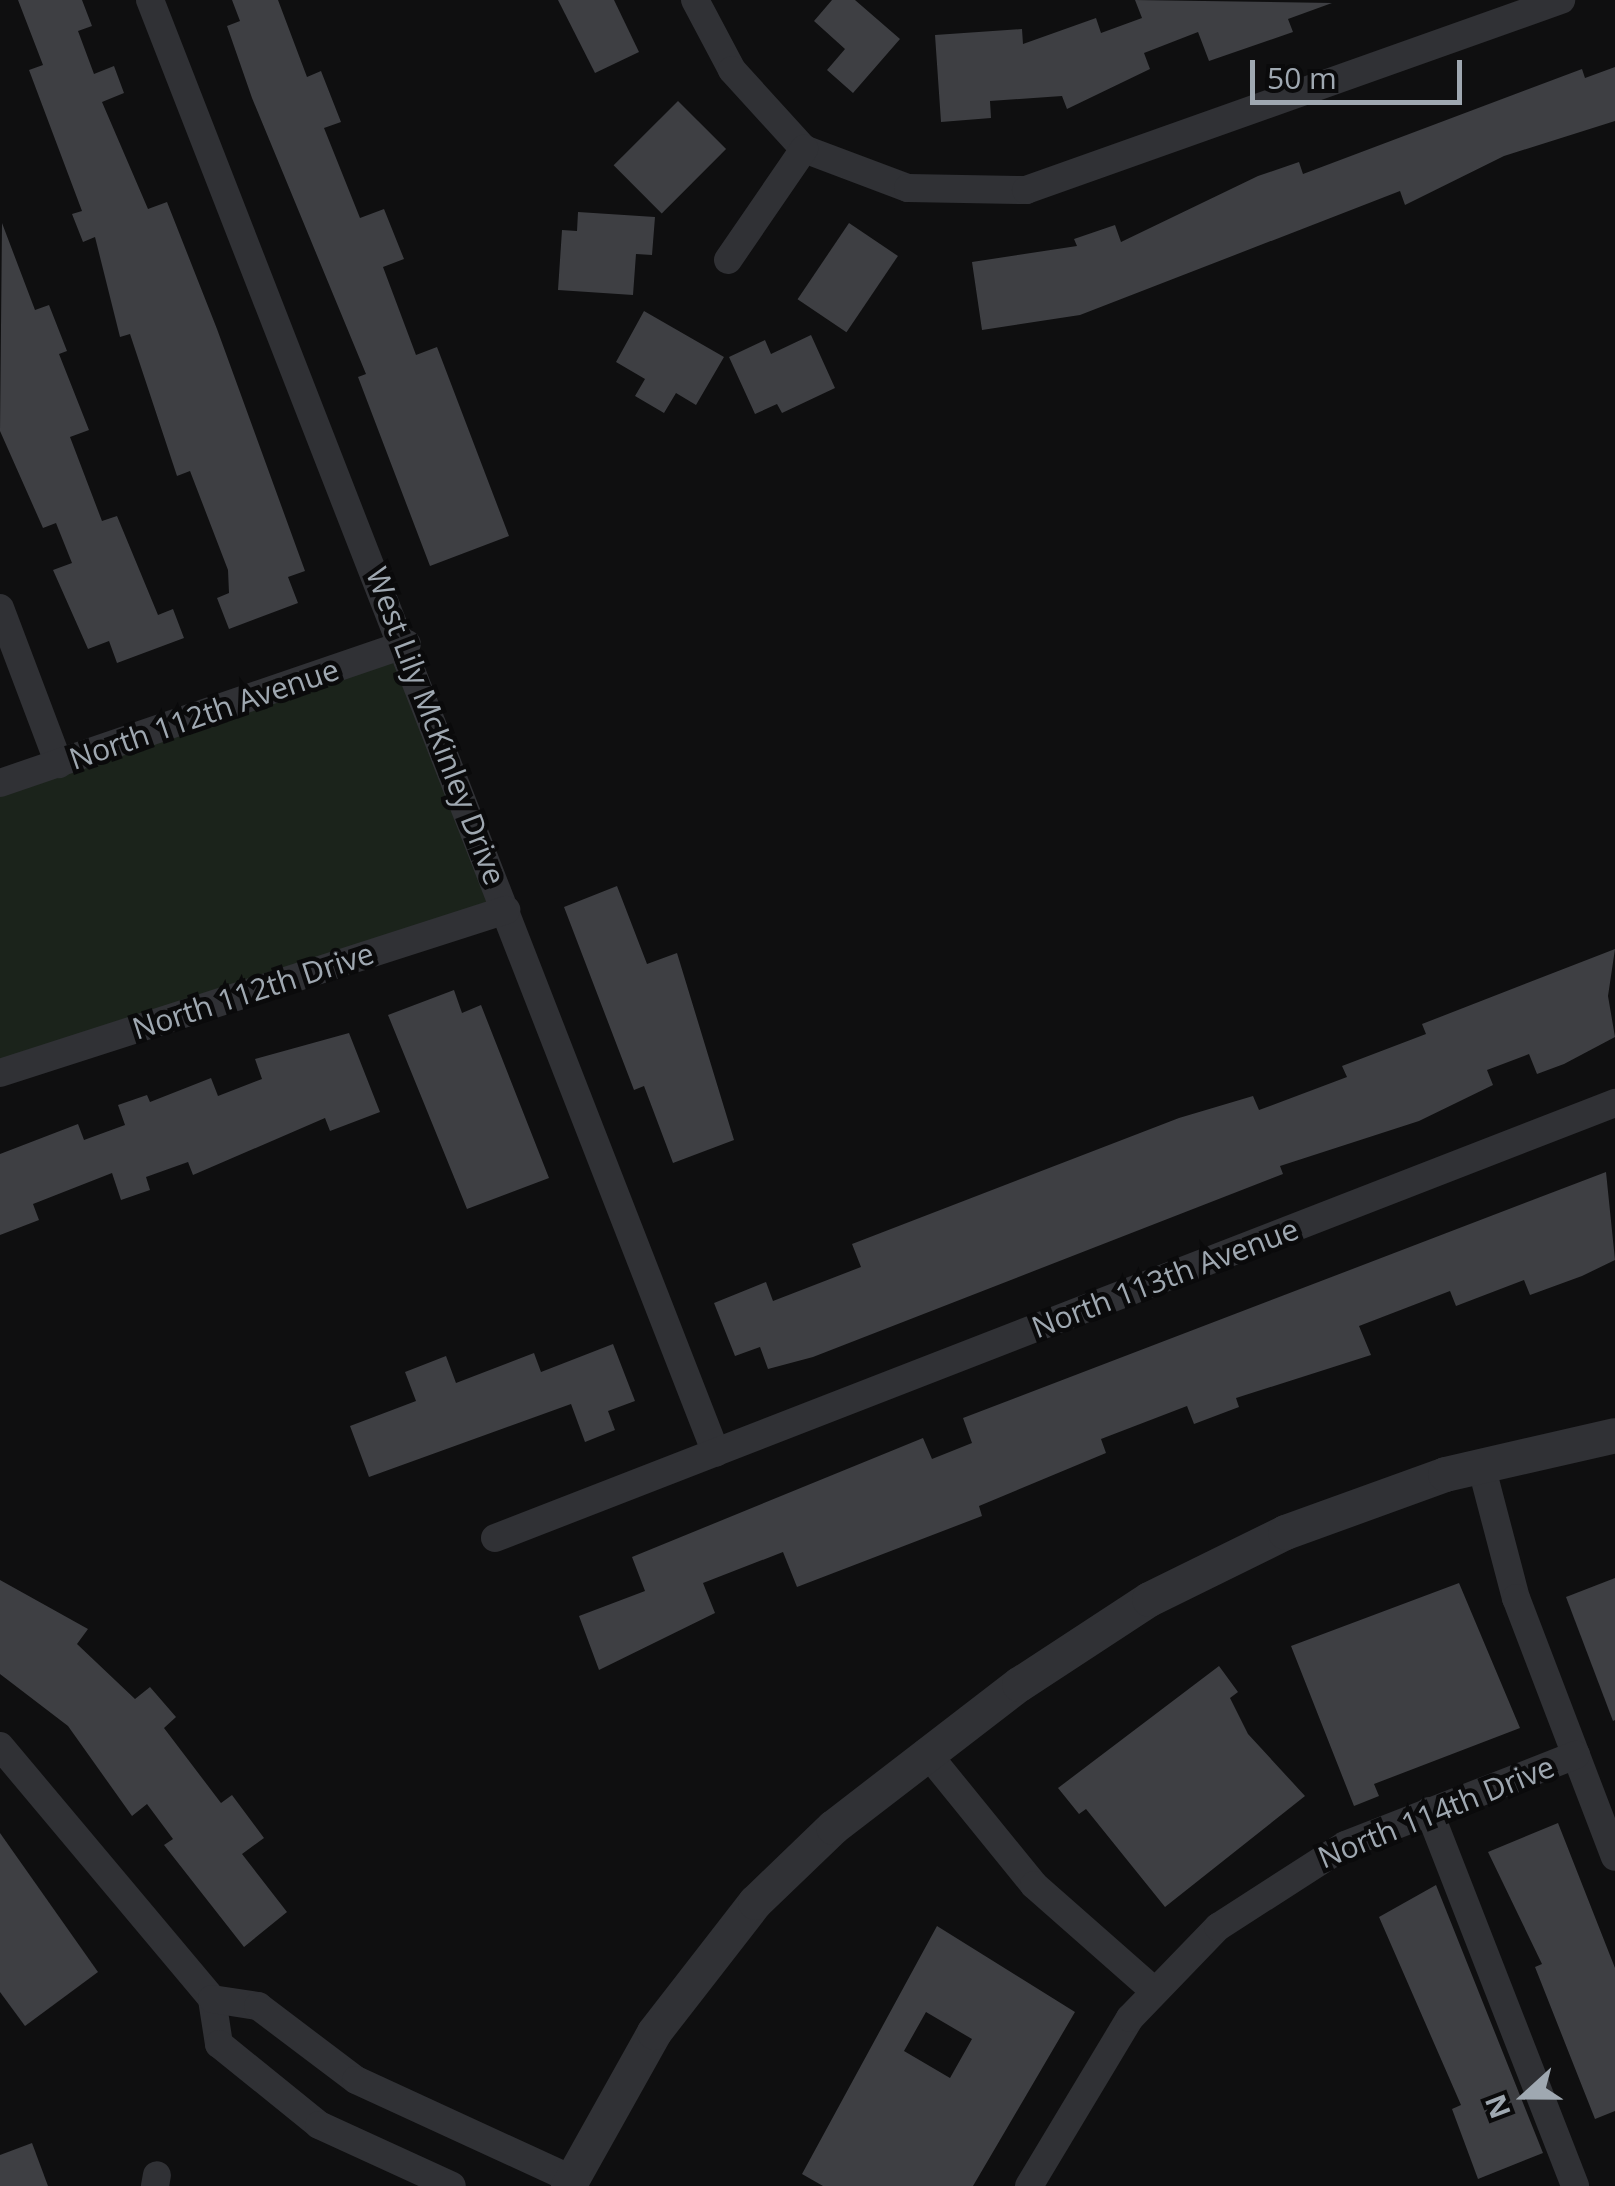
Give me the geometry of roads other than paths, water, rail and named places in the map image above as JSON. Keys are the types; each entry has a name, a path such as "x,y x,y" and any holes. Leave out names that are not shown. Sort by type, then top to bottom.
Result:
{"street":[{"name":"West Lily McKinley Drive","path":"150,0 406,644 716,1454"},
{"path":"695,0 732,70 804,150 908,188 1026,190 1512,8 1560,0"},
{"path":"728,260 804,150"},
{"path":"0,608 59,764"},
{"name":"North 112th Avenue","path":"0,783 406,644"},
{"name":"North 112th Drive","path":"0,1073 506,910"},
{"name":"North 113th Avenue","path":"495,1538 1615,1103"},
{"path":"212,2000 258,2006 356,2080 569,2183 634,2063 719,1944 792,1864 926,1752 1193,1575 1323,1516 1481,1465 1615,1434"},
{"path":"1481,1465 1511,1584 1615,1856"},
{"path":"0,1746 212,2000 219,2044 283,2100 452,2186"},
{"path":"926,1752 1034,1885 1152,1989"},
{"name":"North 114th Drive","path":"1029,2186 1152,1989 1276,1884 1429,1811 1576,1755"},
{"path":"1429,1811 1574,2186"}]}
